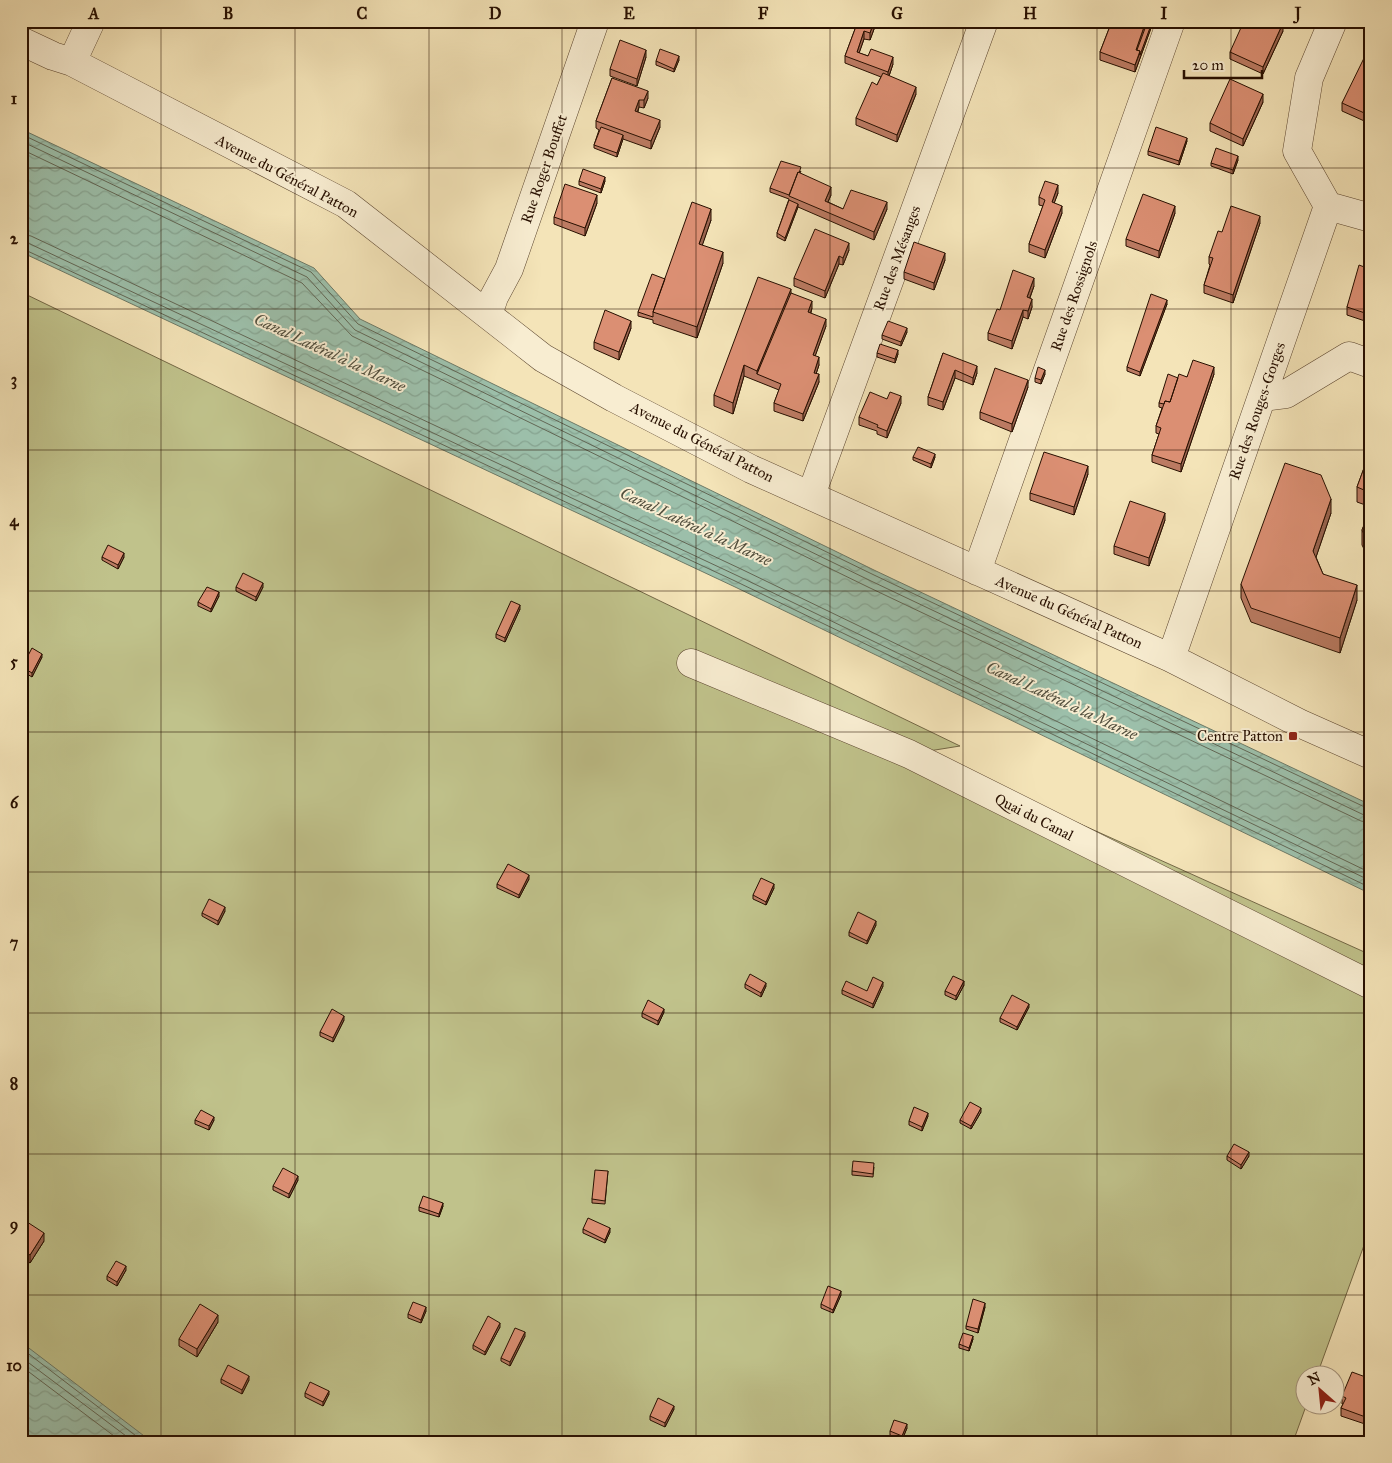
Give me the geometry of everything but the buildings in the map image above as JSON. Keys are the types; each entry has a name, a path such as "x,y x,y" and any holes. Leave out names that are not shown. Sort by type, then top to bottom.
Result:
{"street":[{"path":"72,62 92,21"},
{"name":"Rue Roger Bouffet","path":"488,315 494,297 509,269 595,21"},
{"name":"Rue des Mésanges","path":"811,495 984,21"},
{"name":"Rue des Rossignols","path":"978,571 1171,21"},
{"path":"1333,21 1309,78 1297,151 1328,206 1371,218"},
{"name":"Avenue du Général Patton","path":"21,41 53,56 72,62 346,204 543,358 606,393 751,469 1171,658 1299,723 1371,755"},
{"name":"Rue des Rouges-Gorges","path":"1171,658 1328,206"},
{"path":"1263,397 1286,394 1349,356 1371,364"},
{"name":"Quai du Canal","path":"691,663 909,754 1371,985"}],"green space":[{"path":"21,292 960,746 910,754 1078,823 1371,955 1371,1226 1320,1366 1294,1366 1294,1416 1302,1416 1293,1442 141,1442 21,1365"}],"water":[{"name":"Canal Latéral à la Marne","path":"21,129 314,268 360,319 876,571 1371,805 1371,894 733,586 21,252"},
{"path":"21,1342 152,1442 21,1442"}],"place":[{"name":"Centre Patton","path":"1293,736"}]}
